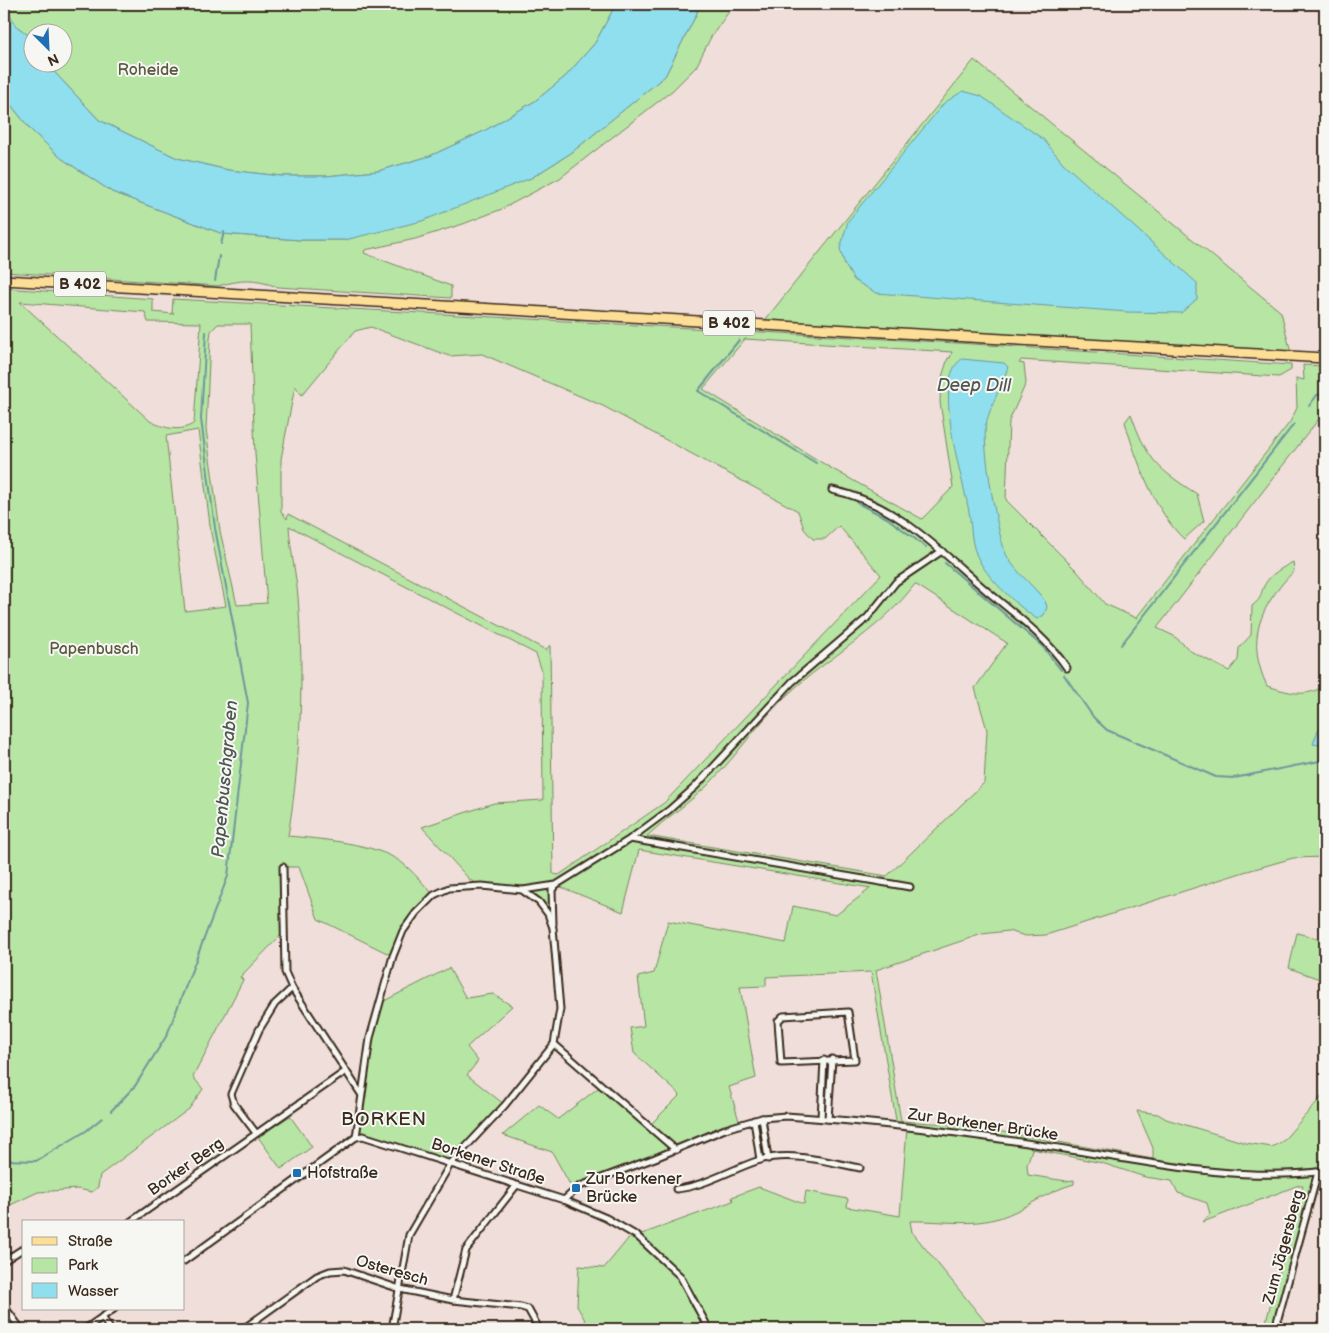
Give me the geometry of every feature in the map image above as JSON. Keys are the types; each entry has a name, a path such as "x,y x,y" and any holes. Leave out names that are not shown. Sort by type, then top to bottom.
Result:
{"main road":[{"name":"B 402","path":"4,280 1325,358"}],"street":[{"path":"832,490 849,494 890,512 918,531 1048,642 1067,668"},
{"path":"392,1329 409,1235 451,1163 505,1106 554,1044 560,1009 553,928 552,890 556,885 630,839 669,810 694,787 792,682 867,618 896,582 942,551"},
{"path":"630,839 910,887"},
{"path":"283,867 285,972 292,988 361,1095"},
{"path":"185,1259 356,1137 370,1038 393,956 403,931 434,895 449,888 482,886 522,890 556,885"},
{"path":"522,890 544,908 553,928"},
{"path":"256,1133 234,1104 230,1094 259,1030 275,1004 292,988"},
{"path":"848,1012 855,1060 852,1062 832,1060 781,1062 779,1018 783,1016 848,1012"},
{"path":"554,1044 676,1150"},
{"path":"821,1118 824,1060"},
{"path":"828,1119 832,1060"},
{"name":"Borker Berg","path":"133,1220 346,1071"},
{"name":"Zur Borkener Brücke","path":"564,1200 580,1186 754,1120 786,1116 821,1118 1027,1143 1213,1172 1269,1176 1325,1171"},
{"path":"762,1118 768,1159"},
{"path":"754,1120 760,1160"},
{"name":"Borkener Straße","path":"356,1137 363,1136 451,1163 516,1186 564,1200 606,1218 628,1231 664,1258 680,1276 710,1329"},
{"path":"676,1189 690,1188 760,1160 768,1159 818,1160 860,1168"},
{"name":"Zum Jägersberg","path":"1275,1329 1318,1172"},
{"path":"453,1300 466,1250 516,1186"},
{"path":"4,1261 22,1249"},
{"name":"Osteresch","path":"243,1329 318,1276 330,1271 344,1270 400,1289 453,1300 528,1309 539,1329"},
{"path":"4,1306 21,1329"},
{"path":"85,1329 112,1310"},
{"path":"102,1317 110,1329"}],"green space":[{"name":"Roheide","path":"5,4 616,4 595,43 566,76 535,101 484,131 430,156 378,171 326,176 281,176 228,170 177,158 99,120 54,72 72,72 72,22 22,22 22,30 15,25"},
{"path":"698,4 732,4 711,37 696,67 673,90 560,178 502,209 463,224 415,239 365,250 364,253 451,286 451,298 278,287 262,282 248,281 218,286 4,272 4,96 30,129 61,158 112,192 223,234 300,240 345,240 531,178 571,153 665,76 697,13"},
{"path":"974,60 1281,312 1292,357 761,325"},
{"name":"Papenbusch","path":"4,288 153,299 153,312 174,314 172,313 173,299 957,343 1291,365 1291,370 1279,377 1021,360 1019,363 1024,364 1026,383 1009,421 1006,500 1076,570 1105,604 1136,618 1290,422 1297,408 1296,378 1304,380 1303,365 1325,366 1325,411 1157,628 1174,636 1192,652 1229,671 1238,660 1239,648 1251,635 1252,606 1259,599 1264,586 1270,578 1293,562 1294,571 1272,597 1265,610 1257,638 1257,653 1260,669 1267,686 1290,692 1304,693 1311,692 1325,685 1325,857 1293,858 1046,935 1026,936 1008,931 982,934 876,970 901,1121 964,1125 1153,1159 1153,1148 1137,1111 1158,1114 1166,1119 1246,1143 1272,1147 1283,1141 1323,1095 1325,1088 1325,1185 1318,1187 1279,1329 1264,1329 1303,1185 1203,1222 1210,1214 1207,1203 1178,1193 1172,1181 1145,1177 1102,1163 1032,1149 1027,1165 1028,1175 1066,1181 1074,1180 1074,1184 1055,1191 1009,1215 988,1221 966,1223 910,1221 912,1232 987,1324 977,1329 590,1329 577,1306 579,1266 604,1268 628,1239 733,1201 732,1197 759,1187 804,1204 806,1191 848,1199 847,1207 900,1216 907,1128 897,1126 871,972 766,977 766,986 740,987 756,1078 729,1087 740,1124 573,1190 552,1152 503,1135 539,1105 558,1119 602,1085 650,1125 680,1095 634,1053 630,1028 644,1026 638,977 654,973 668,921 786,943 793,906 836,915 871,888 639,850 623,912 556,885 552,890 553,928 539,903 523,890 482,886 470,880 422,827 494,803 543,800 542,671 536,654 289,526 298,597 301,687 296,776 288,836 347,843 377,850 401,862 434,895 403,931 393,956 318,919 299,867 283,867 284,932 240,977 243,980 193,1077 203,1089 189,1109 100,1175 98,1187 92,1192 78,1189 38,1192 4,1208","holes":["20,302 145,312 148,322 201,323 194,423 178,429 161,426 150,421","218,324 250,324 255,453 267,603 237,605 220,531 206,429 211,331","371,327 449,356 482,354 603,406 798,511 804,529 813,539 825,539 839,526 881,575 664,803 559,875 553,874 550,645 546,650 288,514 287,519 281,512 281,459 295,386 302,395 355,331","745,339 952,352 950,358 948,358 941,380 940,402 953,487 922,519 829,467 703,389","198,430 211,533 226,606 185,611 166,436","915,584 1007,643 975,688 987,730 984,783 887,876 647,836 708,785 785,697 889,613"]},
{"path":"1131,414 1142,442 1155,461 1172,477 1197,494 1204,521 1184,539 1164,515 1134,452 1125,422"},
{"path":"1297,933 1325,940 1325,981 1289,968"},
{"path":"449,968 466,998 493,994 512,1006 467,1047 478,1061 467,1075 505,1105 451,1163 363,1136 356,1137 365,1065 380,1003"},
{"path":"290,1116 312,1147 281,1169 258,1137"}],"water":[{"path":"4,4 15,25 22,30 22,72 54,72 99,120 177,158 228,170 281,176 326,176 378,171 430,156 484,131 535,101 566,76 595,43 616,4 698,4 697,13 665,76 571,153 531,178 422,221 345,240 300,240 223,234 112,192 61,158 30,129 4,96"},
{"path":"963,91 981,96 1043,139 1064,164 1197,283 1197,299 1181,313 1127,312 876,293 854,280 845,265 840,249 848,221 944,103"},
{"name":"Deep Dill","path":"962,359 1004,363 1008,367 986,424 988,469 995,513 1004,549 1016,569 1041,596 1047,607 1044,615 1037,619 1014,601 989,576 983,568 974,548 949,408 949,387 953,370"},
{"path":"1325,726 1325,746 1313,744 1318,730"}],"waterway":[{"name":"Papenbuschgraben","path":"221,244 224,232"},
{"name":"Papenbuschgraben","path":"215,281 219,256"},
{"name":"Papenbuschgraben","path":"111,1111 135,1086 167,1035 228,876 248,703 215,528 201,419 206,332"},
{"path":"739,340 698,391 816,463"},
{"path":"1309,406 1317,395 1325,393"},
{"path":"1121,645 1294,424"},
{"path":"857,503 887,518 926,547"},
{"path":"945,563 1042,646 1061,670"},
{"path":"1064,675 1094,718 1107,730 1216,777 1234,778 1325,760"},
{"name":"Papenbuschgraben","path":"4,1160 36,1161 86,1131 102,1118"}],"place":[{"name":"Hofstraße","path":"297,1173"},
{"name":"Zur Borkener Brücke","path":"576,1188"}],"district":[{"name":"BORKEN","path":"384,1119"}]}
